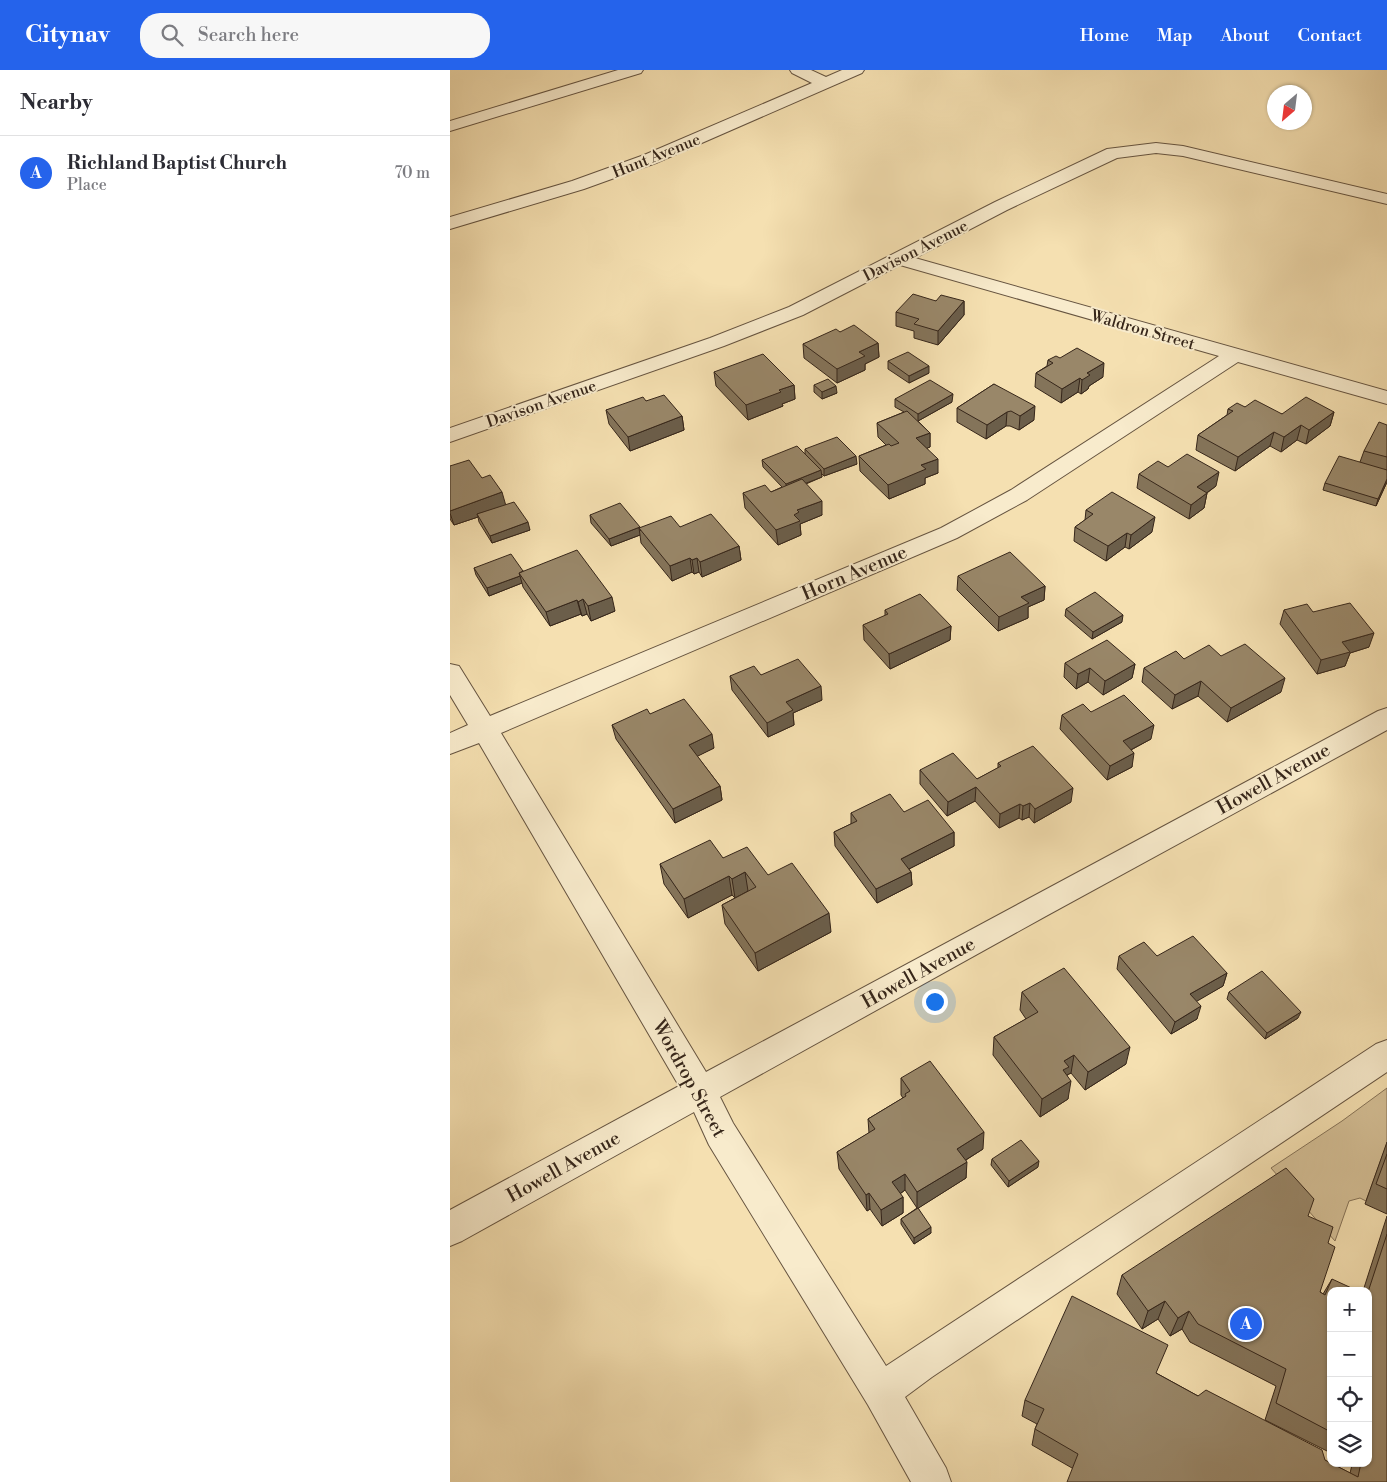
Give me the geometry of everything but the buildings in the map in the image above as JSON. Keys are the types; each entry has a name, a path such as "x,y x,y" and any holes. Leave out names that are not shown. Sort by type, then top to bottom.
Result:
{"street":[{"path":"450,126 636,70"},
{"path":"798,70 826,83"},
{"name":"Hunt Avenue","path":"450,223 628,168 856,70"},
{"name":"Davison Avenue","path":"450,435 758,327 796,311 1092,161 1122,150 1156,148 1183,151 1387,199"},
{"name":"Waldron Street","path":"899,259 1387,398"},
{"name":"Horn Avenue","path":"450,744 949,533 1040,483 1235,355"},
{"name":"Wordrop Street","path":"450,673 700,1091 721,1134 881,1392 932,1482"},
{"name":"Howell Avenue","path":"450,1228 1387,718"},
{"path":"881,1392 919,1364 1387,1054"}],"shaded area":[{"path":"1387,1088 1387,1143 1366,1201 1360,1198 1349,1201 1335,1241 1271,1168 1342,1121"}],"place":[{"name":"Richland Baptist Church","path":"1246,1324"}]}
